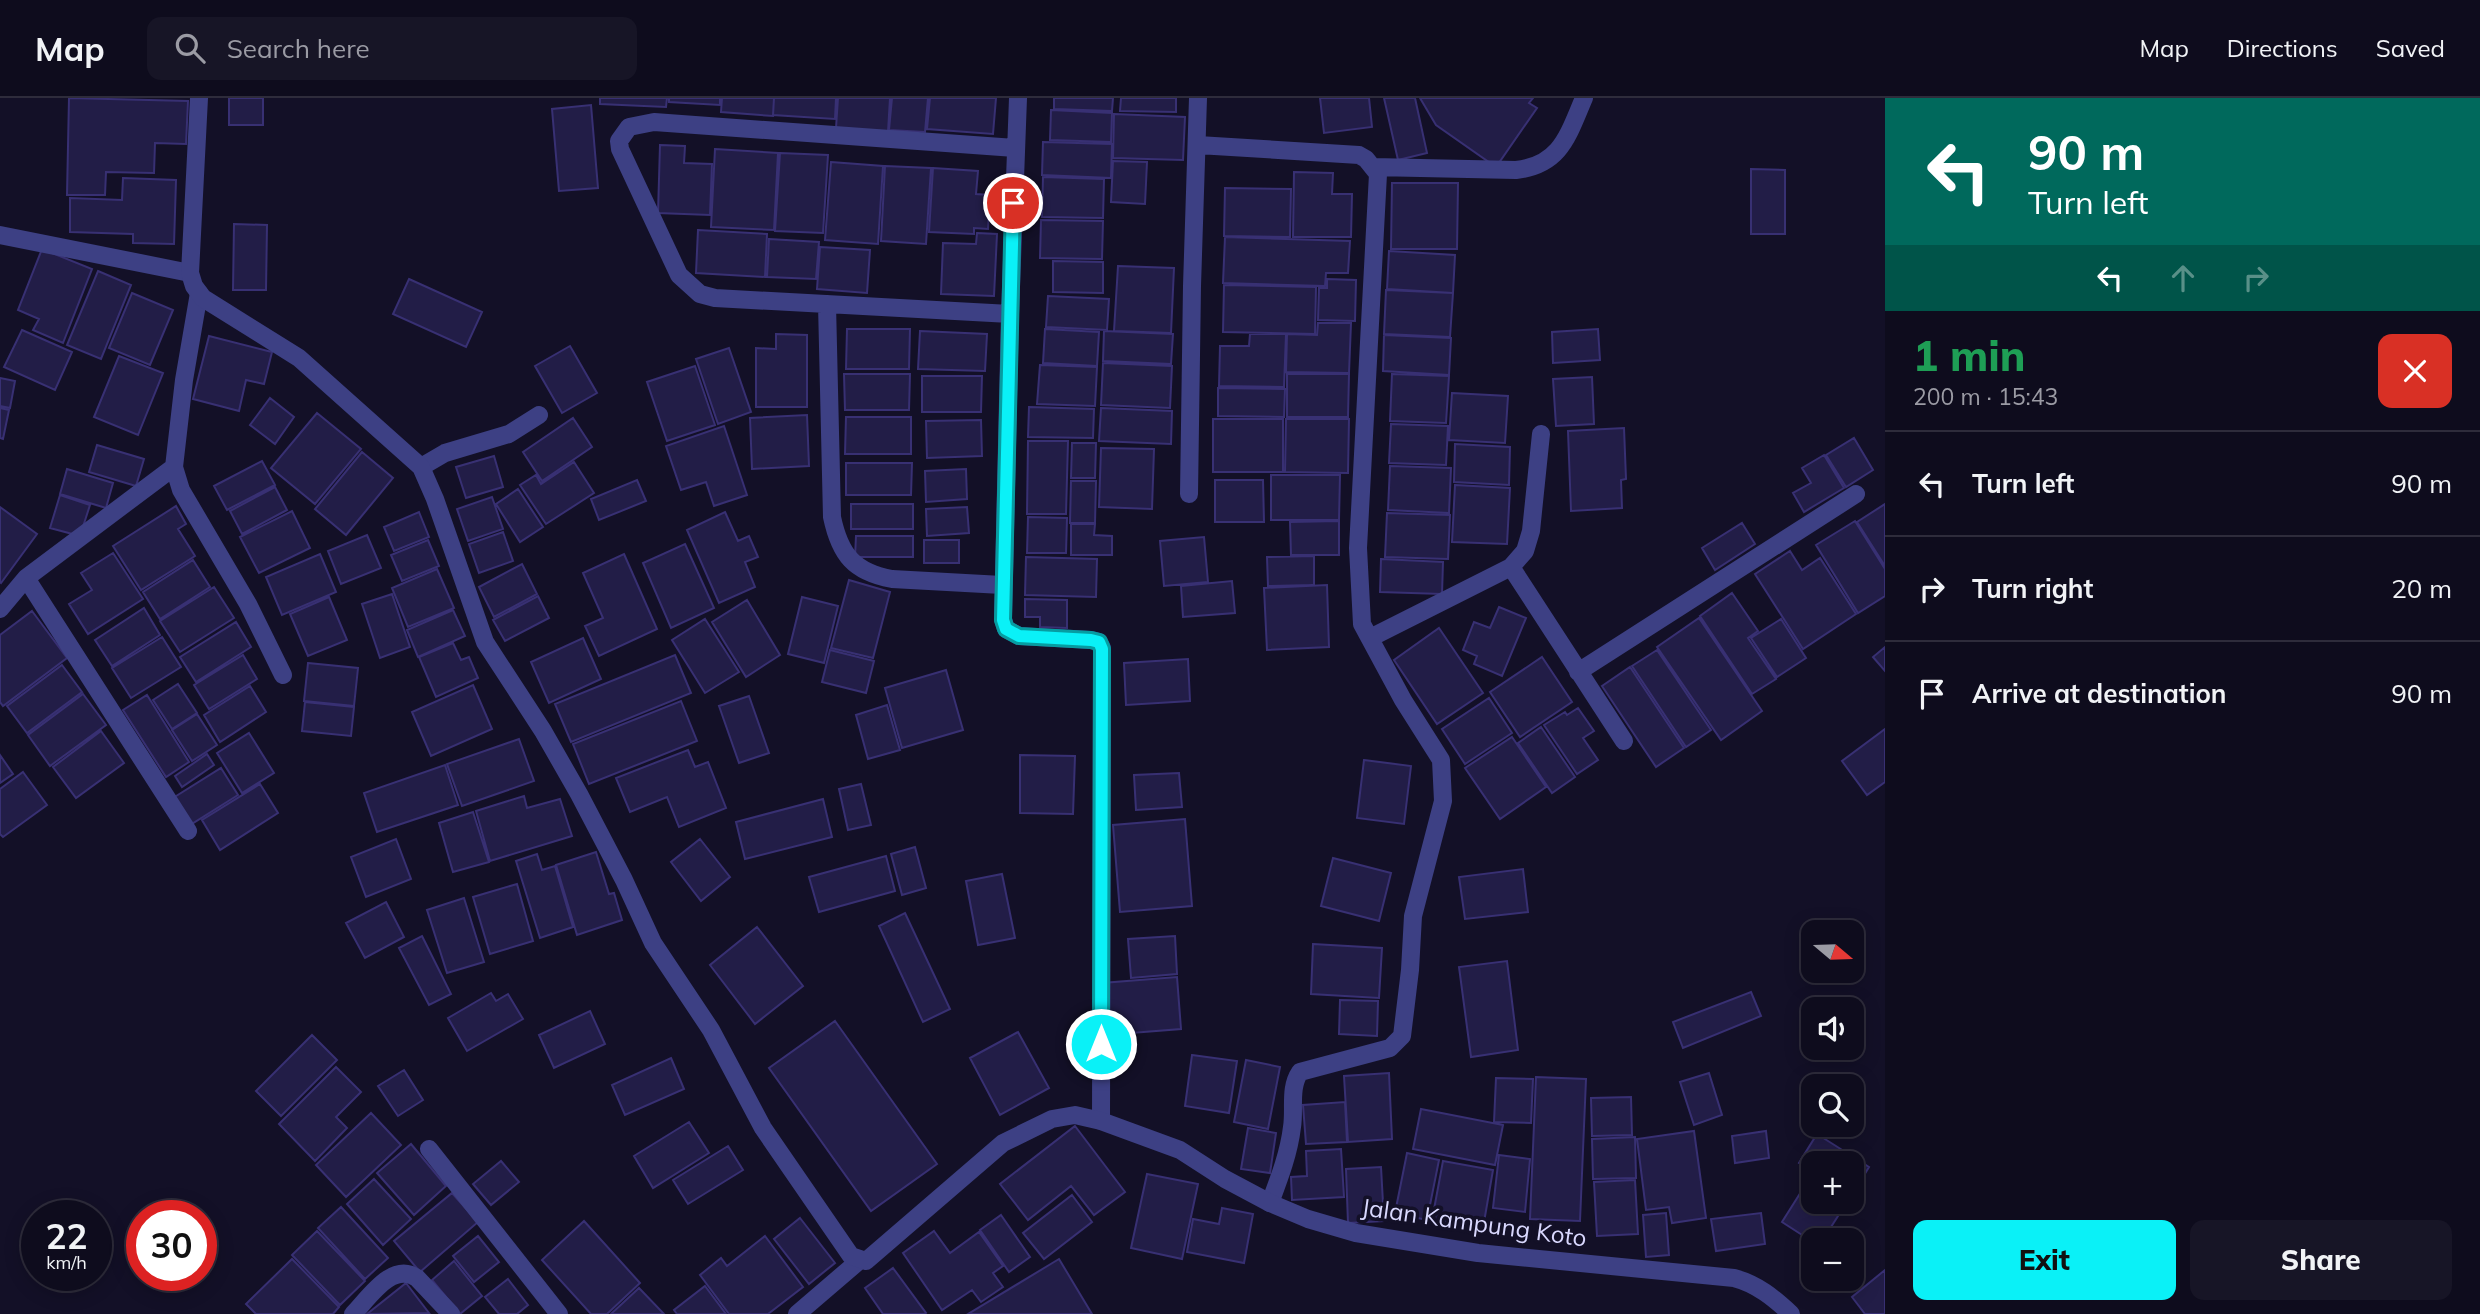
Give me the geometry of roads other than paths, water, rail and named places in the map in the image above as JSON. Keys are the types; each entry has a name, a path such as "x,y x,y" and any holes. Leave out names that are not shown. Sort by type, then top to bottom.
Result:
{"street":[{"path":"199,98 190,273 199,293 213,305 299,358 421,467 439,510 485,642 543,731 573,784 624,880 653,943 711,1030 763,1128 851,1256 867,1257"},
{"path":"1018,98 1003,620 1006,629 1019,636 1091,640 1099,642 1102,649 1101,1121"},
{"path":"1189,494 1198,98"},
{"path":"1373,167 1516,170 1535,168 1554,156 1566,140 1584,98"},
{"path":"1010,314 715,299 701,294 679,275 620,149 619,141 629,127 654,122 1015,148"},
{"path":"1198,145 1359,155 1378,174 1358,548 1360,606 1362,624 1403,700 1441,760 1443,781 1443,801 1413,916 1405,1027 1402,1036 1390,1048 1300,1072 1294,1083 1292,1128 1283,1167 1270,1203"},
{"path":"0,235 190,273"},
{"path":"199,293 184,380 174,467 181,490 248,604 283,675"},
{"path":"827,304 832,517 836,537 844,553 862,570 874,576 1002,585"},
{"path":"421,467 444,453 509,433 540,415"},
{"path":"1370,638 1511,567 1525,551 1531,531 1541,433"},
{"path":"0,609 26,578 174,467"},
{"path":"1578,672 1856,494"},
{"path":"1511,567 1624,741"},
{"path":"26,578 188,831"},
{"name":"Jalan Kampung Koto","path":"797,1314 1003,1143 1052,1119 1075,1115 1101,1121 1180,1150 1270,1203 1308,1219 1356,1233 1478,1253 1734,1278 1748,1281 1791,1314"},
{"path":"429,1149 556,1313"},
{"path":"353,1314 389,1277 404,1273 417,1278 451,1314"}]}
